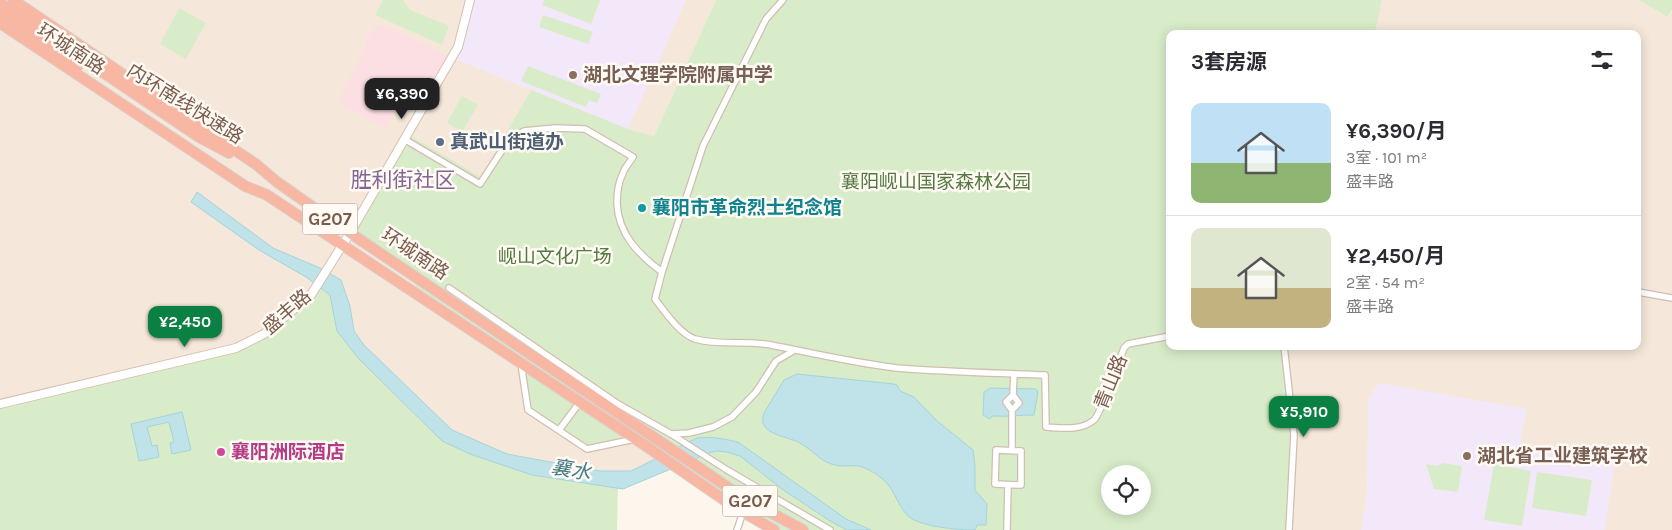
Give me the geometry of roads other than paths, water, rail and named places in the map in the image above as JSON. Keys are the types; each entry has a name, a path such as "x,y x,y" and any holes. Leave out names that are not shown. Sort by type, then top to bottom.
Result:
{"highway":[{"name":"环城南路","path":"13,0 257,165 277,182 350,232 700,469 742,497 803,530"},
{"name":"内环南线快速路","path":"0,3 196,140 244,181 268,195"},
{"name":"内环南线快速路","path":"0,14 196,140 256,168 277,182"},
{"name":"环城南路","path":"0,24 244,186 268,195 580,402 683,473 774,530"}],"street":[{"name":"盛丰路","path":"0,404 236,348 264,334 311,295 343,245 458,47 470,0"},
{"path":"784,0 766,19 703,146 662,272 656,299 674,323 693,338 716,342 769,344 793,351 897,368 1014,374 1013,395 1019,403 1012,413"},
{"path":"404,139 480,184 508,141 524,131 555,128 585,129 633,157 622,173 617,189 617,210 627,239 645,259 662,272"},
{"path":"449,288 618,404 830,530"},
{"path":"1641,293 1672,298"},
{"name":"青山路","path":"1014,374 1045,375 1046,427 1082,427 1096,419 1124,348 1128,344 1166,337"},
{"path":"1284,350 1294,435 1289,530"},
{"path":"671,434 689,433 713,427 732,417 756,392 776,361 793,351"},
{"path":"521,363 528,410 587,448 639,442"},
{"path":"1012,450 1012,413 1006,402 1013,395"},
{"path":"559,430 580,402"},
{"path":"996,450 1022,451 1021,485 1008,485 995,484 996,450"},
{"path":"1007,530 1008,485"},
{"path":"737,530 743,512"}],"water":[{"name":"襄水","path":"197,192 273,248 320,268 341,280 350,306 354,331 364,345 452,430 507,454 600,471 631,471 697,438 738,442 846,519 871,530 847,530 830,521 782,489 740,456 727,452 716,451 709,453 623,489 532,475 470,454 442,441 358,358 337,331 330,295 306,277 259,250 191,202"},
{"path":"797,374 894,384 897,385 900,391 914,397 936,420 973,450 975,490 987,504 986,525 977,525 975,530 959,529 930,525 914,520 905,513 888,484 872,472 858,466 839,466 830,463 821,459 800,443 774,434 765,426 763,420 764,413 784,380"},
{"path":"990,388 1036,389 1038,392 1034,415 992,416 990,419 983,415 984,392"},
{"path":"182,412 191,450 172,454 170,443 174,442 169,422 147,427 152,446 157,445 159,457 139,461 131,424"}],"place":[{"name":"湖北文理学院附属中学","path":"573,75"},
{"name":"真武山街道办","path":"440,142"},
{"name":"襄阳市革命烈士纪念馆","path":"642,208"},
{"name":"襄阳洲际酒店","path":"221,452"},
{"name":"湖北省工业建筑学校","path":"1467,456"}],"district":[{"name":"胜利街社区","path":"403,180"}],"park label":[{"name":"襄阳岘山国家森林公园","path":"936,182"},
{"name":"岘山文化广场","path":"555,257"}]}
